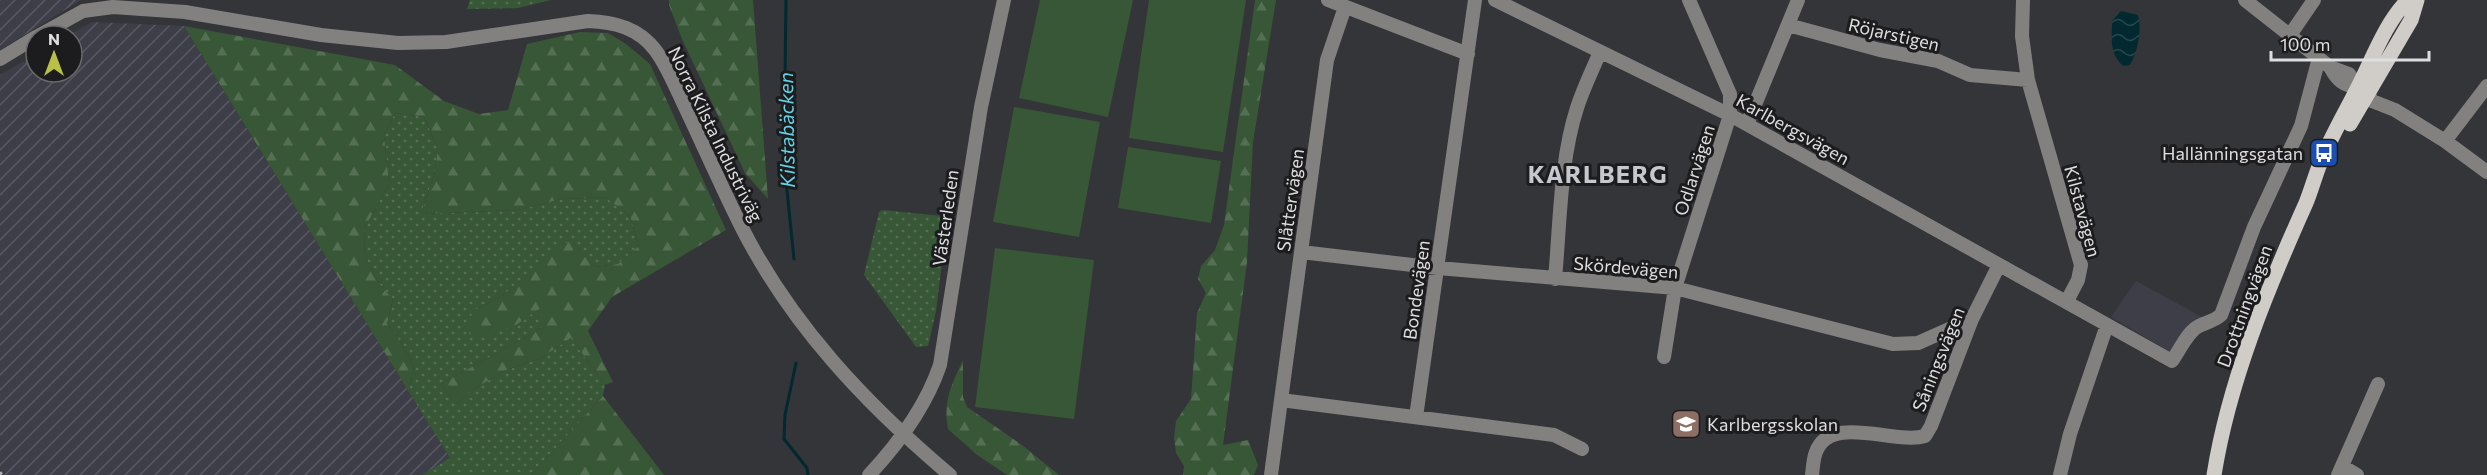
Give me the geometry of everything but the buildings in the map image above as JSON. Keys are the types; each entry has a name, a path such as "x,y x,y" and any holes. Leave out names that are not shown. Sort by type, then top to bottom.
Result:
{"main road":[{"name":"Drottningvägen","path":"2206,475 2219,444 2252,336 2277,268 2314,183 2363,90 2389,27 2408,0"},
{"name":"Drottningvägen","path":"2363,90 2411,20 2417,0"},
{"name":"Drottningvägen","path":"2214,475 2219,444"}],"street":[{"name":"Västerleden","path":"869,475 917,414 934,382 945,346 981,107 1004,0"},
{"path":"1328,0 1468,54"},
{"name":"Bondevägen","path":"1416,417 1474,0"},
{"name":"Karlbergsvägen","path":"1496,0 1748,124 2067,301"},
{"name":"Odlarvägen","path":"1664,357 1675,288 1730,115 1730,94 1689,0"},
{"path":"1748,124 1798,0"},
{"name":"Kilstavägen","path":"2023,0 2022,36 2028,80 2081,265 2078,280 2067,301"},
{"path":"2245,0 2325,62 2343,84 2363,90 2372,101 2395,110 2445,141 2487,172"},
{"path":"2290,35 2314,0"},
{"name":"Slåttervägen","path":"1271,475 1327,60 1345,6"},
{"name":"Norra Kilsta Industriväg","path":"59,24 83,10 94,8 160,10 229,18 321,35 398,43 446,42 588,21 626,26 642,36 655,50 740,224 783,296 820,348 903,434 950,475"},
{"name":"Röjarstigen","path":"1788,25 1880,50 1938,61 1970,75 2028,80"},
{"name":"Norra Kilsta Industriväg","path":"0,59 24,45"},
{"path":"1555,279 1573,124 1577,108 1600,52"},
{"path":"2067,301 2172,361 2193,331 2221,315 2254,227 2301,126 2325,62"},
{"path":"2445,141 2487,86"},
{"name":"Skördevägen","path":"1301,252 1438,268 1675,288 1893,344 1918,343 1972,319"},
{"name":"Såningsvägen","path":"1812,475 1815,453 1822,441 1831,434 1854,433 1914,439 1925,436 1931,426 1972,319 1999,265"},
{"path":"2060,475 2070,435 2107,325"},
{"path":"2357,475 2340,471 2378,384"},
{"path":"1281,400 1554,435 1582,449"}],"shaded area":[{"path":"0,0 81,0 42,24 24,24 24,35 0,50"},
{"path":"92,22 184,26 450,458 422,475 3,475 0,469 0,75 24,61 24,84 84,84 84,26"},
{"path":"2136,281 2204,318 2179,357 2111,317"}],"green space":[{"path":"470,0 551,0 518,8 467,9"},
{"path":"669,0 753,0 768,199 745,173 682,39"},
{"path":"1040,0 1133,0 1108,117 1019,98"},
{"path":"1149,0 1246,0 1223,152 1129,138"},
{"path":"1255,0 1276,0 1253,142 1247,262 1223,445 1248,440 1258,465 1254,475 1183,475 1184,466 1176,453 1174,438 1176,421 1191,399 1197,313 1206,293 1198,279 1201,266 1215,250 1224,225"},
{"path":"184,26 395,65 444,101 479,114 508,110 527,44 580,32 608,33 626,44 650,64 726,230 612,297 588,331 613,382 605,385 571,338 541,358 504,371 474,389 456,404 441,384 542,328 542,307 516,325 477,338 462,329 475,310 504,294 569,241 595,267 618,264 639,246 630,216 605,197 562,199 517,210 421,214 434,175 438,149 424,117 395,113 384,135 389,184 364,229 365,257 380,285 393,299 387,324 403,345 414,366 409,392"},
{"path":"1014,107 1100,122 1079,237 993,222"},
{"path":"395,113 424,117 438,149 434,175 421,214 517,210 562,199 605,197 630,216 639,246 618,264 595,267 569,242 504,294 475,310 516,325 542,306 542,328 441,384 456,404 474,389 504,371 541,358 571,338 605,385 603,396 531,475 422,475 450,458 409,392 414,366 403,345 387,324 393,299 380,285 365,257 364,229 389,184 384,135"},
{"path":"1128,147 1221,161 1211,223 1118,208"},
{"path":"883,210 942,216 947,222 936,311 928,346 916,347 864,275 879,212"},
{"path":"995,248 1094,260 1074,419 975,407"},
{"path":"963,360 963,397 967,407 1022,445 1059,475 1007,475 976,454 948,429 947,401"},
{"path":"603,396 664,475 531,475"}],"water":[{"path":"2121,11 2138,15 2140,27 2133,59 2130,65 2123,66 2115,56 2112,40 2112,21"}],"waterway":[{"name":"Kilstabäcken","path":"786,0 784,161 794,259"},
{"name":"Kilstabäcken","path":"796,363 785,415 784,439 807,468 808,475"}],"place":[{"name":"Hallänningsgatan","path":"2324,153"},
{"name":"Karlbergsskolan","path":"1686,424"}],"district":[{"name":"KARLBERG","path":"1598,173"}]}
